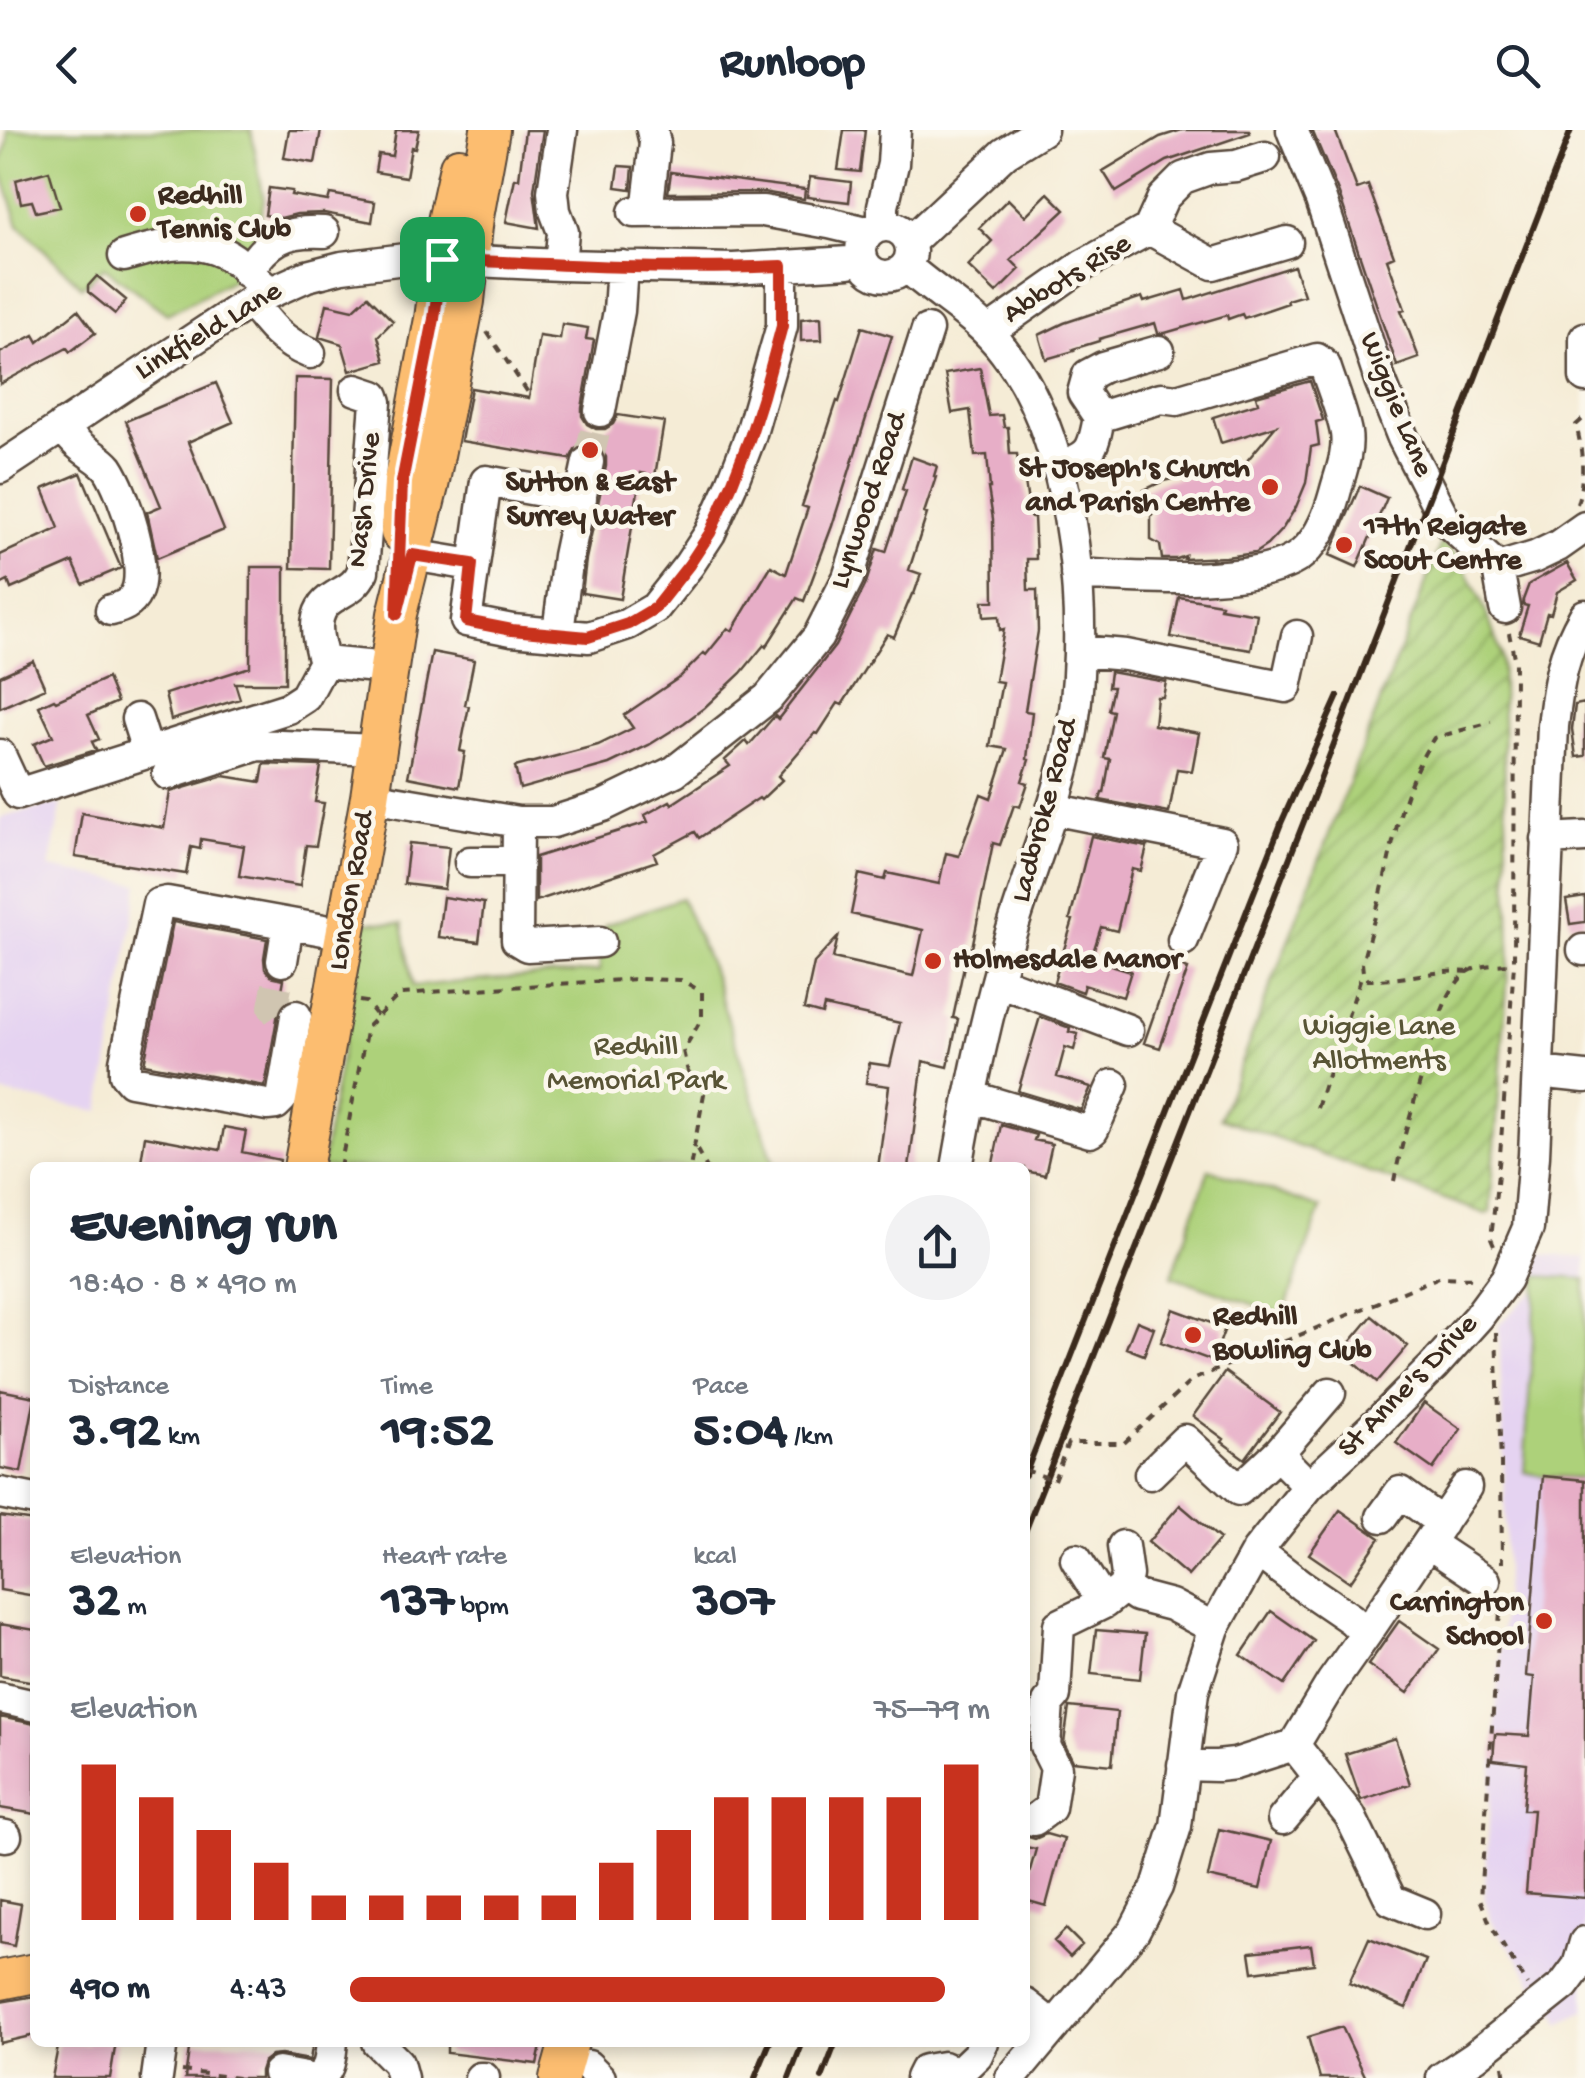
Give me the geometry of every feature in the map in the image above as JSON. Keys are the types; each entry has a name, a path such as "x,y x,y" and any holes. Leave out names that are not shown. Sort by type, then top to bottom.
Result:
{"main road":[{"name":"London Road","path":"303,1162 301,1018 346,934 397,614 432,468 464,301 446,226 467,130"},
{"name":"London Road","path":"397,614 402,482 434,319 474,216 490,130"},
{"path":"0,1980 30,1974"}],"street":[{"path":"560,265 563,232 553,192 562,130"},
{"path":"652,130 655,143 641,212 762,211 829,222 871,239 898,229 909,254"},
{"path":"895,130 884,206 871,239 868,268 887,276 896,274 909,254 1005,153 1042,130"},
{"name":"Wiggie Lane","path":"1292,130 1321,200 1403,438 1445,520 1498,568"},
{"name":"Abbots Rise","path":"988,332 1082,266 1150,229 1163,198 1183,178 1265,157"},
{"name":"Abbots Rise","path":"1150,229 1213,264 1287,242"},
{"path":"256,288 266,248 280,237 301,230 324,232"},
{"name":"Linkfield Lane","path":"0,468 256,288 342,267 413,258 733,268 849,262 871,239"},
{"path":"124,256 160,245 186,244 226,254 256,288 274,332 310,353"},
{"name":"Ladbroke Road","path":"909,254 988,332 1018,371 1047,434 1057,468 1076,574 1079,651 1073,726 1052,809 1006,947 958,1162"},
{"path":"600,412 619,311 622,266"},
{"path":"581,498 486,481 466,621 588,637 628,624 655,608 710,533 731,486 763,396 782,326 782,266"},
{"name":"Lynwood Road","path":"370,797 518,822 554,822 603,806 675,771 768,698 818,637 848,578 927,330"},
{"path":"1585,338 1585,377"},
{"path":"1057,468 1080,461 1094,444 1099,417 1083,393 1088,375 1159,351"},
{"path":"1076,574 1226,576 1283,566 1304,552 1328,519 1345,457 1346,434 1325,366 1317,359 1177,400 1161,398 1099,417"},
{"name":"Nash Drive","path":"324,662 318,642 320,607 358,582 364,571 376,402 374,396 356,390"},
{"path":"62,426 77,444 105,464 118,487 138,550 142,576 135,596 126,605 111,610"},
{"path":"558,632 568,556 588,462"},
{"path":"1505,608 1498,568 1558,546 1580,517"},
{"path":"412,555 472,564"},
{"name":"St Anne's Drive","path":"1011,2078 1134,1931 1157,1886 1176,1826 1194,1692 1214,1628 1257,1551 1309,1486 1434,1367 1478,1317 1501,1266 1528,1228 1538,1072 1529,963 1547,840 1559,672 1585,616"},
{"path":"1079,651 1126,655 1286,686 1297,636"},
{"path":"158,763 181,742 288,708 305,697 324,662 388,668"},
{"path":"137,720 158,763"},
{"path":"0,755 18,794 258,745 376,750"},
{"path":"1052,809 1222,843 1182,940"},
{"path":"518,822 520,944 600,942"},
{"path":"1547,840 1585,836"},
{"path":"470,862 517,862"},
{"path":"301,1018 282,1098 276,1104 131,1081 125,1074 158,904 167,902 346,934"},
{"path":"282,961 288,924"},
{"path":"998,981 1128,1030"},
{"path":"1538,1072 1585,1077"},
{"path":"970,1096 1090,1132 1113,1085"},
{"path":"1150,1474 1185,1440 1239,1490 1280,1451 1330,1393"},
{"path":"1280,1451 1309,1486"},
{"path":"1382,1517 1408,1480 1435,1533 1496,1579"},
{"path":"1184,1764 1235,1764 1294,1745 1332,1682 1466,1488"},
{"path":"0,1493 30,1499"},
{"path":"1034,1820 1050,1808 1056,1768 1045,1746 1048,1703 1054,1695 1059,1625 1114,1595 1126,1575 1123,1546"},
{"path":"1257,1551 1366,1634"},
{"path":"1076,1559 1114,1595 1171,1605 1214,1628"},
{"path":"0,1698 30,1705"},
{"path":"1294,1745 1350,1816 1392,1900 1425,1914"},
{"path":"1284,1819 1318,1778"},
{"path":"1442,2078 1476,2056 1535,1993 1564,1985 1578,1966 1585,1942"},
{"path":"1030,2008 1054,2028"},
{"path":"156,2078 161,2047"},
{"path":"317,2078 326,2074 331,2047"},
{"path":"383,2047 398,2063 402,2078"},
{"path":"926,2063 956,2075 981,2047"}],"path":[{"path":"482,325 530,394"},
{"path":"1580,517 1584,455 1576,425 1585,416"},
{"path":"1030,1472 1054,1480 1068,1443 1124,1443 1192,1380 1439,1277 1501,1266 1491,1239 1529,963 1515,662 1505,608"},
{"path":"1317,1108 1362,972 1397,822 1421,757 1434,738 1491,722"},
{"path":"1394,1181 1402,1140 1440,1016 1458,984 1464,975 1483,966 1529,963"},
{"path":"1362,972 1368,980 1384,980 1469,972"},
{"path":"341,1162 368,1027 400,994 636,979 681,980 702,992 702,1018 683,1050 688,1072 704,1094 691,1162"},
{"path":"695,1147 704,1162"},
{"path":"1496,1323 1502,1462 1480,1899 1490,1924 1535,1993"},
{"path":"197,2072 238,2078"}],"shaded area":[{"path":"62,803 49,868 139,884 100,1111 0,1093 0,818"},
{"name":"Carrington School","path":"1539,1254 1585,1258 1585,2011 1559,2024 1558,2017 1540,1998 1492,1922 1484,1898 1505,1579 1499,1324 1535,1290"}],"green space":[{"name":"Redhill Tennis Club","path":"7,130 251,130 264,200 247,272 167,314 104,267 82,287 19,225 0,167 8,141"},
{"name":"Wiggie Lane Allotments","path":"1441,543 1470,577 1501,655 1510,945 1490,1212 1486,1214 1220,1118"},
{"name":"Redhill Memorial Park","path":"681,898 711,967 773,1162 322,1162 365,922 402,924 413,986 599,971 605,925"},
{"path":"1209,1169 1321,1208 1283,1315 1172,1276"},
{"path":"1537,1276 1585,1279 1585,1478 1524,1472"}],"building":[{"path":"289,130 321,130 315,163 284,158"},
{"path":"396,130 419,130 415,148 411,147 406,177 375,172 378,154 392,156"},
{"path":"525,130 543,130 534,190 539,228 506,222 515,178 519,179"},
{"path":"844,130 865,130 860,172 838,170"},
{"path":"1182,130 1250,133 1167,161 1116,192 1103,171 1160,137"},
{"path":"1312,130 1335,130 1357,189 1368,185 1394,256 1387,259 1419,358 1397,366 1339,194"},
{"path":"619,166 633,167 631,189 616,187"},
{"path":"49,171 60,207 36,212 32,201 21,203 16,180"},
{"path":"671,172 805,189 804,199 763,192 668,193"},
{"path":"810,177 851,182 849,202 807,197"},
{"path":"269,188 328,201 330,194 375,202 372,222 324,213 281,218 265,215"},
{"path":"1048,193 1065,210 1011,260 1020,269 996,293 968,266 992,241 979,228 1008,199 1025,216"},
{"path":"1294,266 1304,295 1287,300 1288,303 1244,318 1242,314 1228,319 1227,315 1165,333 1158,333 1155,323 1046,359 1039,335 1064,323 1142,297 1144,302 1184,290 1187,300"},
{"path":"97,276 126,300 115,314 88,292"},
{"path":"368,296 393,321 378,336 385,361 350,371 342,344 319,337 327,304 353,310"},
{"path":"78,310 95,333 70,352 67,348 0,384 0,353 34,335 38,342"},
{"path":"821,317 822,340 801,341 801,319"},
{"name":"Sutton & East Surrey Water","path":"562,324 588,328 586,339 594,340 582,408 587,424 605,429 618,415 664,422 655,476 641,473 620,599 582,593 606,466 601,449 583,444 570,459 461,441 471,388 529,398 539,336 560,339"},
{"path":"862,327 892,336 804,601 797,598 766,647 684,723 609,764 520,789 515,767 598,745 633,728 624,715 680,677 706,655 728,628 732,631 771,566 786,574 808,508 802,506"},
{"path":"980,368 989,416 1002,415 1004,427 1008,427 1010,454 1017,454 1030,517 1034,517 1036,559 1027,559 1028,590 1037,590 1038,631 1025,711 1032,712 1029,760 1022,781 1028,783 1020,807 1014,805 1000,845 993,843 953,1018 958,1019 948,1067 923,1061 910,1162 879,1162 889,1086 866,1083 869,1063 890,1066 900,1023 824,1006 822,1014 804,1009 814,963 838,937 833,958 913,976 923,930 851,914 859,874 885,880 887,873 939,884 946,853 959,856 981,794 991,798 1007,749 990,746 1002,682 995,681 1004,629 1000,630 999,616 984,617 983,601 994,601 987,455 975,456 970,410 952,413 945,374"},
{"path":"295,378 333,379 329,569 291,568"},
{"name":"St Joseph's Church and Parish Centre","path":"1310,381 1323,420 1316,422 1319,445 1311,447 1306,483 1283,528 1255,553 1162,559 1160,545 1151,540 1154,512 1144,490 1182,477 1235,475 1276,426 1221,443 1213,417 1258,403 1256,396"},
{"path":"216,383 233,422 188,442 224,530 157,558 147,512 161,506 126,421"},
{"path":"912,457 937,466 909,570 921,574 914,594 894,637 887,634 842,705 838,703 818,734 778,776 782,780 761,800 699,838 695,832 654,854 657,861 536,901 536,857 648,822 645,815 670,801 672,804 730,766 725,760 746,741 749,745 775,716 778,719 835,646 865,586 877,549 886,552 906,491 902,489"},
{"path":"81,473 121,568 83,584 73,562 11,589 8,581 0,585 0,555 59,528 43,489"},
{"path":"1360,486 1387,498 1357,567 1330,555"},
{"path":"1567,563 1577,580 1557,592 1539,641 1519,635 1528,606 1523,605 1523,600 1529,584"},
{"path":"251,567 285,567 285,683 235,683 240,699 171,720 165,694 250,667"},
{"path":"1179,597 1257,614 1251,650 1171,637"},
{"path":"432,652 474,660 465,705 469,706 460,751 465,752 459,787 408,777"},
{"path":"33,661 45,688 0,708 0,676"},
{"path":"1110,672 1166,682 1163,697 1157,697 1154,725 1199,733 1192,771 1177,769 1169,813 1100,800 1110,759 1104,758 1113,711 1108,710 1113,687 1108,687"},
{"path":"107,678 117,702 88,715 99,739 92,742 96,750 44,766 34,744 53,736 39,706"},
{"path":"1585,703 1585,756 1576,757 1572,729 1575,705"},
{"path":"264,764 321,766 315,802 324,803 316,846 306,845 300,886 239,876 244,846 201,839 200,849 191,847 186,874 75,857 82,813 164,828 170,792 224,776 261,782"},
{"path":"1091,836 1147,847 1141,871 1132,869 1117,931 1101,927 1091,959 1131,971 1123,997 1084,985 1082,992 1054,982 1073,920 1070,919"},
{"path":"409,843 449,847 444,889 404,884"},
{"path":"443,897 484,903 479,942 438,937"},
{"path":"1585,897 1585,922 1570,924 1566,900"},
{"path":"173,922 267,939 265,969 271,976 284,979 265,1086 144,1064"},
{"path":"1172,963 1188,969 1160,1048 1144,1043"},
{"path":"1040,1017 1078,1034 1074,1050 1065,1047 1057,1077 1091,1087 1081,1110 1018,1091"},
{"path":"1001,1125 1052,1144 1045,1175 1030,1172 1030,1162 993,1162"},
{"path":"224,1127 246,1131 242,1152 280,1162 141,1162 145,1136 220,1150"},
{"name":"Redhill Bowling Club","path":"1173,1309 1225,1328 1213,1361 1161,1342"},
{"path":"1372,1316 1408,1346 1377,1382 1342,1352"},
{"path":"1137,1321 1154,1328 1144,1355 1126,1348"},
{"path":"1225,1372 1280,1412 1245,1459 1193,1416"},
{"path":"0,1390 30,1396 30,1424 21,1472 0,1468"},
{"path":"1424,1403 1461,1429 1433,1469 1396,1443"},
{"path":"1543,1476 1585,1480 1585,1898 1526,1893 1533,1810 1523,1810 1527,1764 1493,1760 1495,1734 1529,1736 1534,1677 1526,1676"},
{"path":"1180,1505 1220,1539 1188,1576 1148,1542"},
{"path":"1340,1510 1380,1538 1350,1582 1309,1554"},
{"path":"0,1516 30,1520 30,1595 0,1590"},
{"path":"1271,1611 1314,1641 1284,1685 1241,1655"},
{"path":"1399,1621 1439,1649 1408,1693 1368,1665"},
{"path":"0,1624 30,1629 30,1681 0,1676"},
{"path":"1096,1630 1145,1634 1140,1679 1091,1674"},
{"path":"1069,1707 1117,1712 1112,1765 1073,1761 1064,1743"},
{"path":"0,1717 30,1723 30,1813 0,1808"},
{"path":"1395,1738 1410,1784 1361,1800 1345,1754"},
{"path":"1219,1829 1271,1841 1260,1889 1208,1877"},
{"path":"1046,1834 1064,1839 1046,1906 1030,1901 1030,1870 1036,1849 1030,1848 1030,1838"},
{"path":"0,1900 21,1904 14,1946 0,1943"},
{"path":"1066,1929 1082,1945 1070,1957 1054,1941"},
{"path":"1369,1938 1426,1960 1406,2008 1349,1983"},
{"path":"1311,1945 1314,1964 1253,1972 1250,1952"},
{"path":"30,1997 30,2036 0,2043 0,2002"},
{"path":"1342,2027 1366,2078 1320,2078 1308,2037"},
{"path":"58,2047 115,2047 110,2078 52,2078"},
{"path":"189,2047 312,2047 310,2060 271,2056 263,2062 260,2078 185,2078"},
{"path":"447,2047 541,2047 537,2064 447,2053"}],"tunnel":[{"path":"588,462 600,411"},
{"path":"278,1014 273,1007 282,961"}],"railway":[{"path":"1030,1519 1571,130"},
{"path":"1030,1462 1282,821 1338,696"},
{"path":"755,2078 768,2047"},
{"path":"789,2078 801,2047"},
{"path":"822,2078 834,2047"}],"place":[{"name":"Redhill Tennis Club","path":"138,214"},
{"name":"Sutton & East Surrey Water","path":"590,450"},
{"name":"St Joseph's Church and Parish Centre","path":"1270,487"},
{"name":"17th Reigate Scout Centre","path":"1344,545"},
{"name":"Holmesdale Manor","path":"933,961"},
{"name":"Redhill Bowling Club","path":"1193,1335"},
{"name":"Carrington School","path":"1544,1621"}],"route":[{"path":"442,259 560,265 782,266 782,326 750,437 731,486 710,533 689,565 655,608 628,624 588,637 466,621 472,564 412,555 397,614 402,482 442,259"}]}
